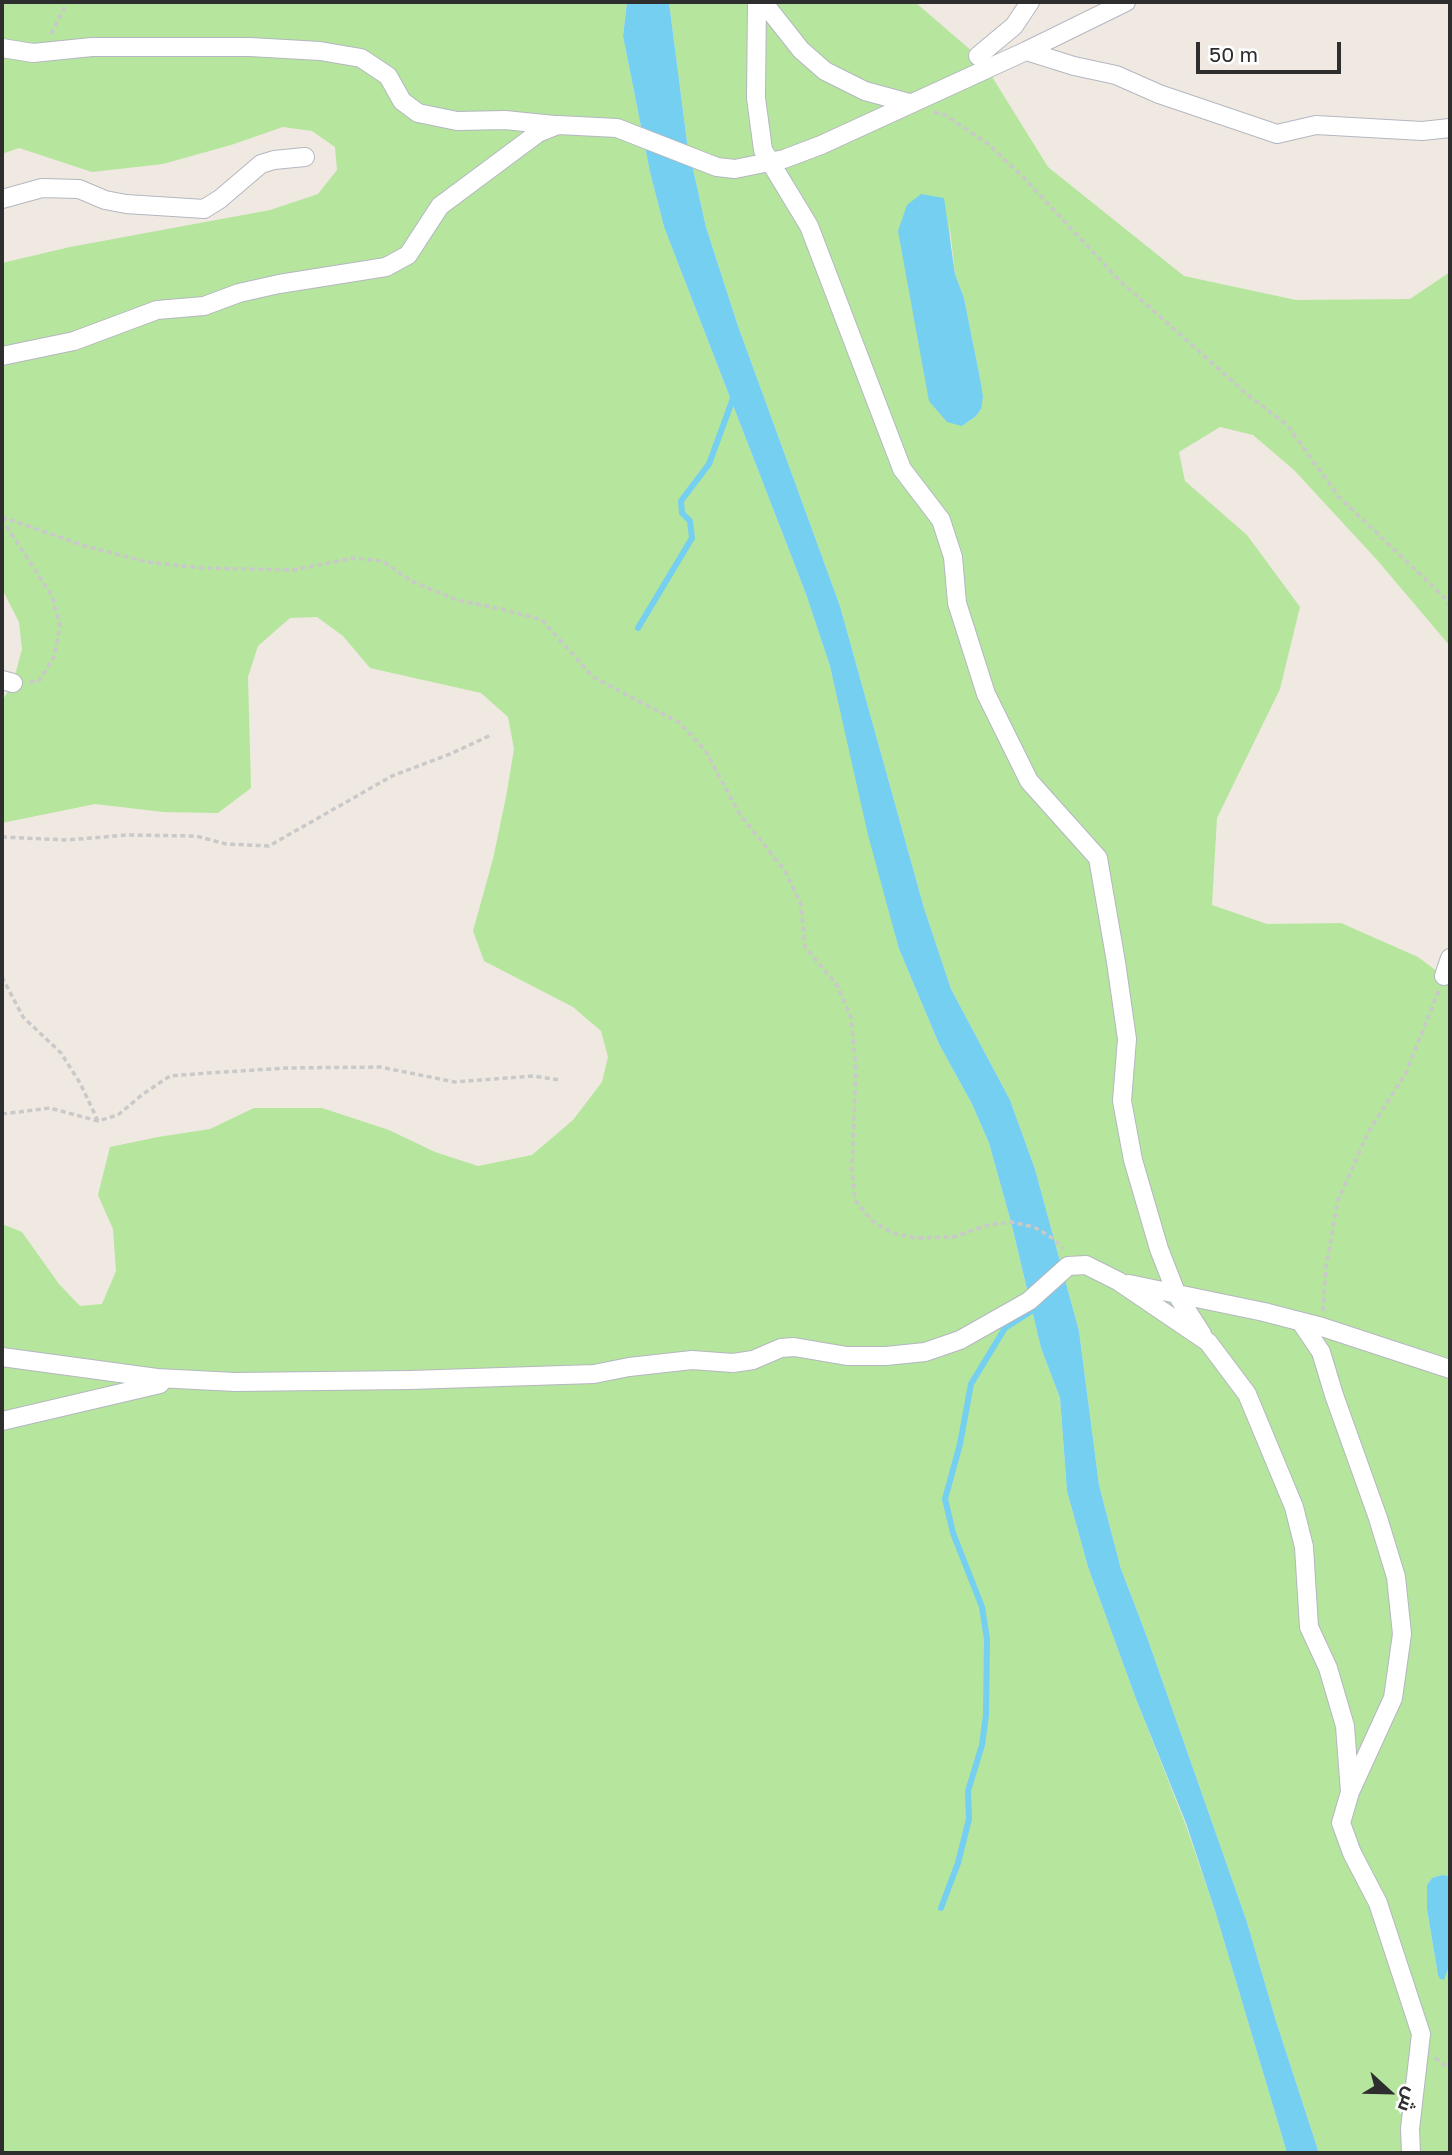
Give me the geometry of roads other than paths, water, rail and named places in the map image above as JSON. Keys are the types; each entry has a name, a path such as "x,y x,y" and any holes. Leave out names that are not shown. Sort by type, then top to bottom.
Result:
{"street":[{"path":"757,2 757,99 763,150 809,226 902,469 941,520 953,557 957,603 986,694 1029,781 1098,858 1127,1039 1122,1101 1133,1160 1159,1249 1177,1295 1187,1314 1247,1394 1293,1507 1304,1547 1310,1627 1328,1668 1345,1726 1350,1791"},
{"path":"763,2 801,50 825,71 865,91 908,103"},
{"path":"978,56 1014,26 1030,2"},
{"path":"2,48 33,53 92,47 250,47 320,51 361,58 388,75 402,101 418,113 457,121 505,120 617,128 717,167 735,169 771,162 821,145 1126,2"},
{"path":"1026,51 1074,66 1116,75 1159,94 1277,134 1316,125 1422,131 1450,128"},
{"path":"2,356 74,341 157,310 204,306 239,293 279,284 386,267 408,256 440,206 529,139 558,125"},
{"path":"2,199 42,188 79,189 105,200 126,204 204,209 261,164 305,157"},
{"path":"1444,976 1450,958"},
{"path":"2,1357 181,1380 327,1381 594,1374 692,1360 733,1363 753,1360 781,1348 794,1347 847,1356 886,1356 925,1352 960,1340 1029,1301 1068,1266 1086,1265 1118,1281 1208,1342"},
{"path":"1118,1281 1300,1321 1450,1369"},
{"path":"1300,1321 1321,1352 1396,1577 1402,1634 1393,1698 1350,1791 1341,1823 1352,1853 1378,1903 1421,2034 1409,2129 1411,2153"},
{"path":"2,1421 121,1391 181,1380"}],"water":[{"path":"627,2 669,2 687,142 706,227 738,326 840,606 924,908 951,989 1010,1100 1035,1169 1079,1331 1099,1485 1121,1569 1247,1922 1319,2153 1287,2153 1186,1823 1136,1699 1088,1567 1067,1491 1060,1398 1041,1348 989,1143 972,1104 939,1044 899,949 868,835 830,666 806,594 664,227 650,172 623,36"},
{"path":"921,194 944,198 955,274 964,298 980,378 983,397 981,409 962,426 947,422 929,401 898,231 907,205"},
{"path":"1450,1876 1450,1963 1444,1980 1438,1975 1427,1909 1427,1885 1432,1878"}],"waterway":[{"path":"638,628 692,538 690,521 682,513 681,501 709,464 735,393"},
{"path":"941,1908 958,1863 969,1819 968,1791 982,1745 986,1715 987,1639 982,1607 953,1533 945,1499 960,1444 971,1384 1005,1328 1038,1307"}]}
